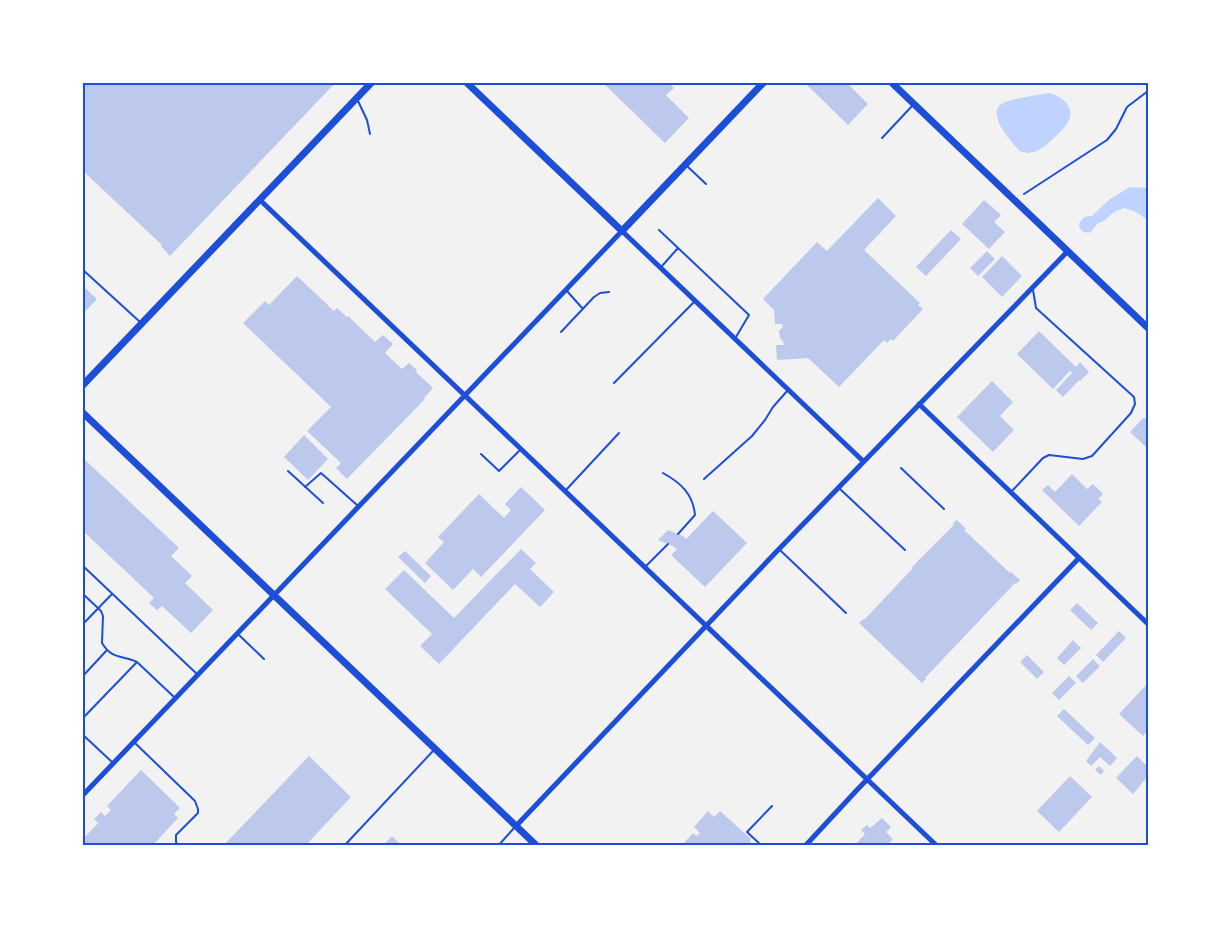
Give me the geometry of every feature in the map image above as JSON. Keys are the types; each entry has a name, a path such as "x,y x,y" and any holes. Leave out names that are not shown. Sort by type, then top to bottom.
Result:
{"main road":[{"path":"82,386 372,82"},
{"path":"466,82 622,231 764,82"},
{"path":"891,82 1149,328"},
{"path":"82,412 537,846"}],"street":[{"path":"260,200 937,846"},
{"path":"82,796 622,231 863,461"},
{"path":"516,826 838,487 1068,250"},
{"path":"919,404 1149,624"},
{"path":"806,845 1080,558"}],"lane":[{"path":"357,99 367,120 370,134"},
{"path":"882,138 914,104"},
{"path":"685,164 706,184"},
{"path":"659,230 749,315 735,339"},
{"path":"660,268 678,248"},
{"path":"82,269 142,324"},
{"path":"1011,492 1043,458 1049,455 1083,459 1092,456 1131,413 1135,404 1134,397 1036,308 1032,287"},
{"path":"566,290 583,309"},
{"path":"561,332 594,297 600,293 609,292"},
{"path":"614,383 695,301"},
{"path":"704,478 752,436 773,406 788,390"},
{"path":"565,491 619,433"},
{"path":"481,454 499,471 521,448"},
{"path":"901,468 944,509"},
{"path":"288,471 323,503"},
{"path":"305,487 321,473 359,507"},
{"path":"663,473 690,496 694,504 695,515 678,534"},
{"path":"838,487 905,550"},
{"path":"645,567 668,544"},
{"path":"779,549 846,613"},
{"path":"82,565 198,675"},
{"path":"82,593 103,616 102,643 108,650 117,657 137,662 176,699"},
{"path":"82,625 112,594"},
{"path":"238,634 264,659"},
{"path":"82,676 108,650"},
{"path":"82,719 137,662"},
{"path":"82,734 114,764"},
{"path":"134,742 195,801 198,813 176,836 178,846"},
{"path":"344,846 435,749"},
{"path":"498,846 516,826"}],"path":[{"path":"1024,194 1107,140 1116,129 1127,107 1149,91"},
{"path":"762,846 747,832 772,806"}],"water":[{"path":"1049,93 1059,97 1067,104 1070,118 1067,124 1040,149 1028,153 1019,151 999,124 997,111 999,106 1008,101"},
{"path":"1130,187 1148,188 1148,220 1124,208 1097,224 1091,232 1087,233 1082,230 1079,225 1083,219 1092,216 1110,199"}],"building":[{"path":"82,82 336,82 170,256 162,245 82,170"},
{"path":"602,82 668,82 674,88 666,95 689,118 665,143"},
{"path":"809,82 846,82 868,104 848,125 807,85"},
{"path":"878,198 896,216 864,250 920,303 918,305 923,309 893,341 891,339 887,343 884,340 839,387 808,358 777,360 776,345 784,345 779,331 783,327 782,324 775,324 774,310 763,299 817,242 827,251"},
{"path":"984,200 1001,215 994,222 1005,232 989,249 962,224"},
{"path":"951,230 961,239 926,276 916,267"},
{"path":"987,251 995,259 978,276 970,268"},
{"path":"1002,256 1022,276 1002,297 982,277"},
{"path":"297,276 334,311 337,308 348,316 375,342 383,335 393,344 385,353 402,369 409,363 433,388 347,479 336,468 341,463 307,431 331,407 243,323 265,301 269,305"},
{"path":"82,285 97,299 82,315"},
{"path":"1039,331 1076,367 1080,362 1089,372 1063,397 1056,390 1072,373 1070,371 1053,389 1017,354"},
{"path":"992,381 1013,402 1000,416 1014,430 993,452 957,417"},
{"path":"1144,417 1148,422 1147,448 1130,432"},
{"path":"304,435 328,459 308,480 284,457"},
{"path":"82,457 179,548 171,556 192,576 185,583 213,610 191,633 162,606 157,610 149,603 154,598 82,530"},
{"path":"1072,474 1087,489 1093,484 1103,494 1098,499 1102,502 1079,526 1042,490 1048,485 1055,492"},
{"path":"521,487 545,510 481,577 473,569 453,590 425,563 444,542 438,537 479,494 504,518 511,510 505,504"},
{"path":"713,511 747,543 705,587 671,555 677,549 658,540 668,530 686,539"},
{"path":"957,520 966,529 964,530 1020,580 922,683 859,623"},
{"path":"521,549 536,563 530,569 554,592 540,607 515,584 439,664 420,646 432,634 385,589 404,570 454,618"},
{"path":"405,551 431,576 425,583 398,557"},
{"path":"1077,603 1098,623 1091,630 1070,610"},
{"path":"1119,631 1126,638 1103,662 1096,655"},
{"path":"1073,640 1081,648 1064,665 1057,658"},
{"path":"1027,655 1044,672 1037,679 1020,662"},
{"path":"1093,659 1100,666 1083,683 1076,676"},
{"path":"1069,676 1076,683 1059,700 1052,693"},
{"path":"1148,683 1148,730 1143,736 1119,714"},
{"path":"1064,709 1095,738 1088,745 1057,716"},
{"path":"1100,742 1117,758 1110,766 1100,757 1091,766 1086,761"},
{"path":"309,756 351,797 305,846 223,846"},
{"path":"1137,756 1148,767 1148,776 1133,794 1116,778"},
{"path":"1099,766 1104,771 1101,775 1095,770"},
{"path":"141,770 180,808 174,814 178,818 152,846 82,846 82,836 84,838 98,823 94,819 101,812 105,816 111,810 107,806"},
{"path":"1070,776 1092,797 1059,832 1037,811"},
{"path":"708,811 714,817 720,811 751,839 754,846 681,846 693,833 697,836 700,833 694,827"},
{"path":"882,818 891,827 886,832 893,839 887,846 854,846 865,834 861,830 867,825 870,828"},
{"path":"392,836 402,846 383,846"}]}
